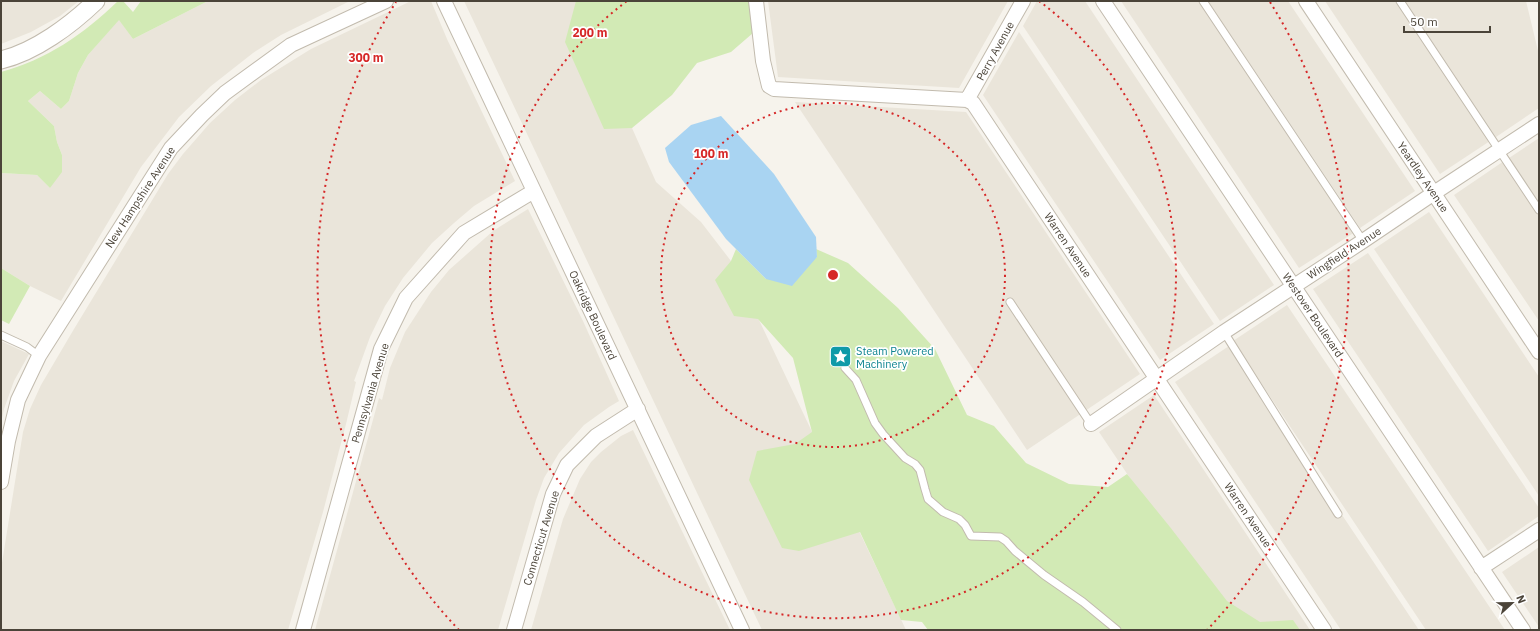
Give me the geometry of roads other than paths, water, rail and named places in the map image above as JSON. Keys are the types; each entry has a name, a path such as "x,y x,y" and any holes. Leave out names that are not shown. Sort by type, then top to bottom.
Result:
{"street":[{"path":"1,60 36,46 77,19 96,1"},
{"name":"New Hampshire Avenue","path":"1,482 4,440 18,400 39,356 171,148 225,93 291,45 386,1"},
{"name":"Oakridge Boulevard","path":"444,1 742,630"},
{"path":"756,1 763,61 769,86 774,89 967,100"},
{"name":"Perry Avenue","path":"967,100 1023,1"},
{"name":"Westover Boulevard","path":"1103,1 1523,630"},
{"name":"Yeardley Avenue","path":"1306,1 1539,352"},
{"name":"Warren Avenue","path":"967,100 979,110 1324,630"},
{"name":"Wingfield Avenue","path":"1091,424 1224,332 1364,241 1539,124"},
{"name":"Pennsylvania Avenue","path":"303,630 381,349 406,298 464,233 534,191"},
{"name":"Connecticut Avenue","path":"514,630 553,494 567,465 596,436 638,409"},
{"path":"1481,568 1539,530"}],"lane":[{"path":"1203,1 1364,241"},
{"path":"1400,1 1539,210"},
{"path":"1010,302 1091,424"},
{"path":"1224,332 1338,514"},
{"path":"1,335 27,347 39,356"},
{"path":"845,368 856,380 875,423 882,434 905,458 915,464 920,470 928,499 943,512 959,519 965,525 971,536 1000,537 1006,541 1015,551 1044,575 1084,602 1117,630"}],"water":[{"path":"721,116 774,174 816,237 817,257 792,286 766,279 726,239 669,162 665,148 691,125"}],"place":[{"name":"Steam Powered Machinery","path":"840,357"}]}
